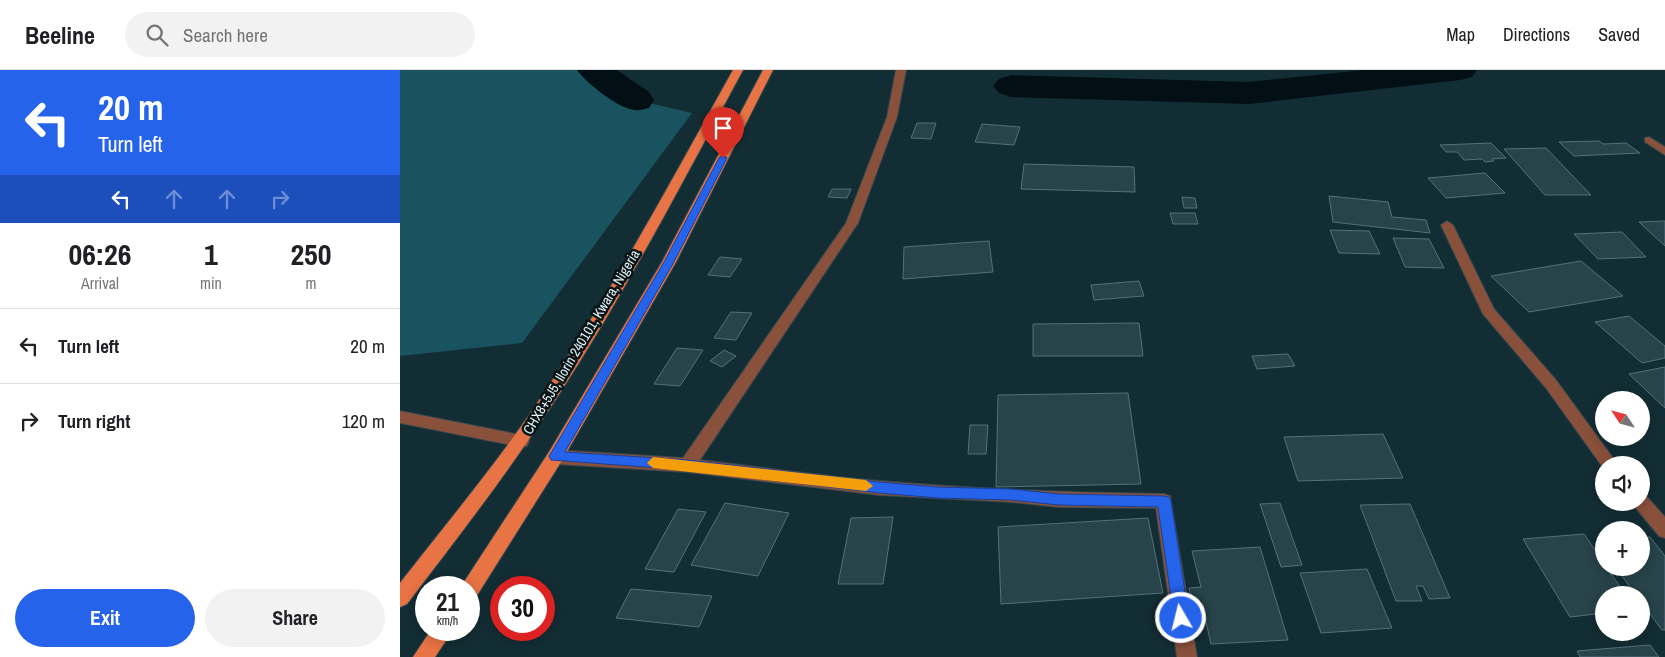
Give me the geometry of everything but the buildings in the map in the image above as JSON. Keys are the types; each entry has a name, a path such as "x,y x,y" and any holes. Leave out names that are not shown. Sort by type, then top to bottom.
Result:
{"main road":[{"name":"CHX8+5J5, Ilorin 240101, Kwara, Nigeria","path":"400,598 520,441 553,393 624,274 738,70"},
{"path":"479,576 556,456 669,262 768,70"},
{"path":"423,657 435,641"}],"street":[{"path":"687,465 852,223 892,117 901,70"},
{"path":"1648,140 1665,152"},
{"path":"1447,225 1488,312 1551,384 1603,456"},
{"path":"400,417 520,441"},
{"path":"556,456 687,465 879,488 1011,495 1059,500 1164,501 1187,657"},
{"path":"1649,511 1665,530"}],"shaded area":[{"path":"400,70 582,70 636,100 692,113 522,343 400,356"}],"waterway":[{"path":"594,70 636,100"},
{"path":"1011,86 1249,93 1460,70"}],"slow traffic":[{"path":"653,463 818,479 866,486"}],"route":[{"path":"723,158 669,262 556,456 687,465 818,479 879,488 1011,495 1059,500 1164,501 1181,618"}]}
